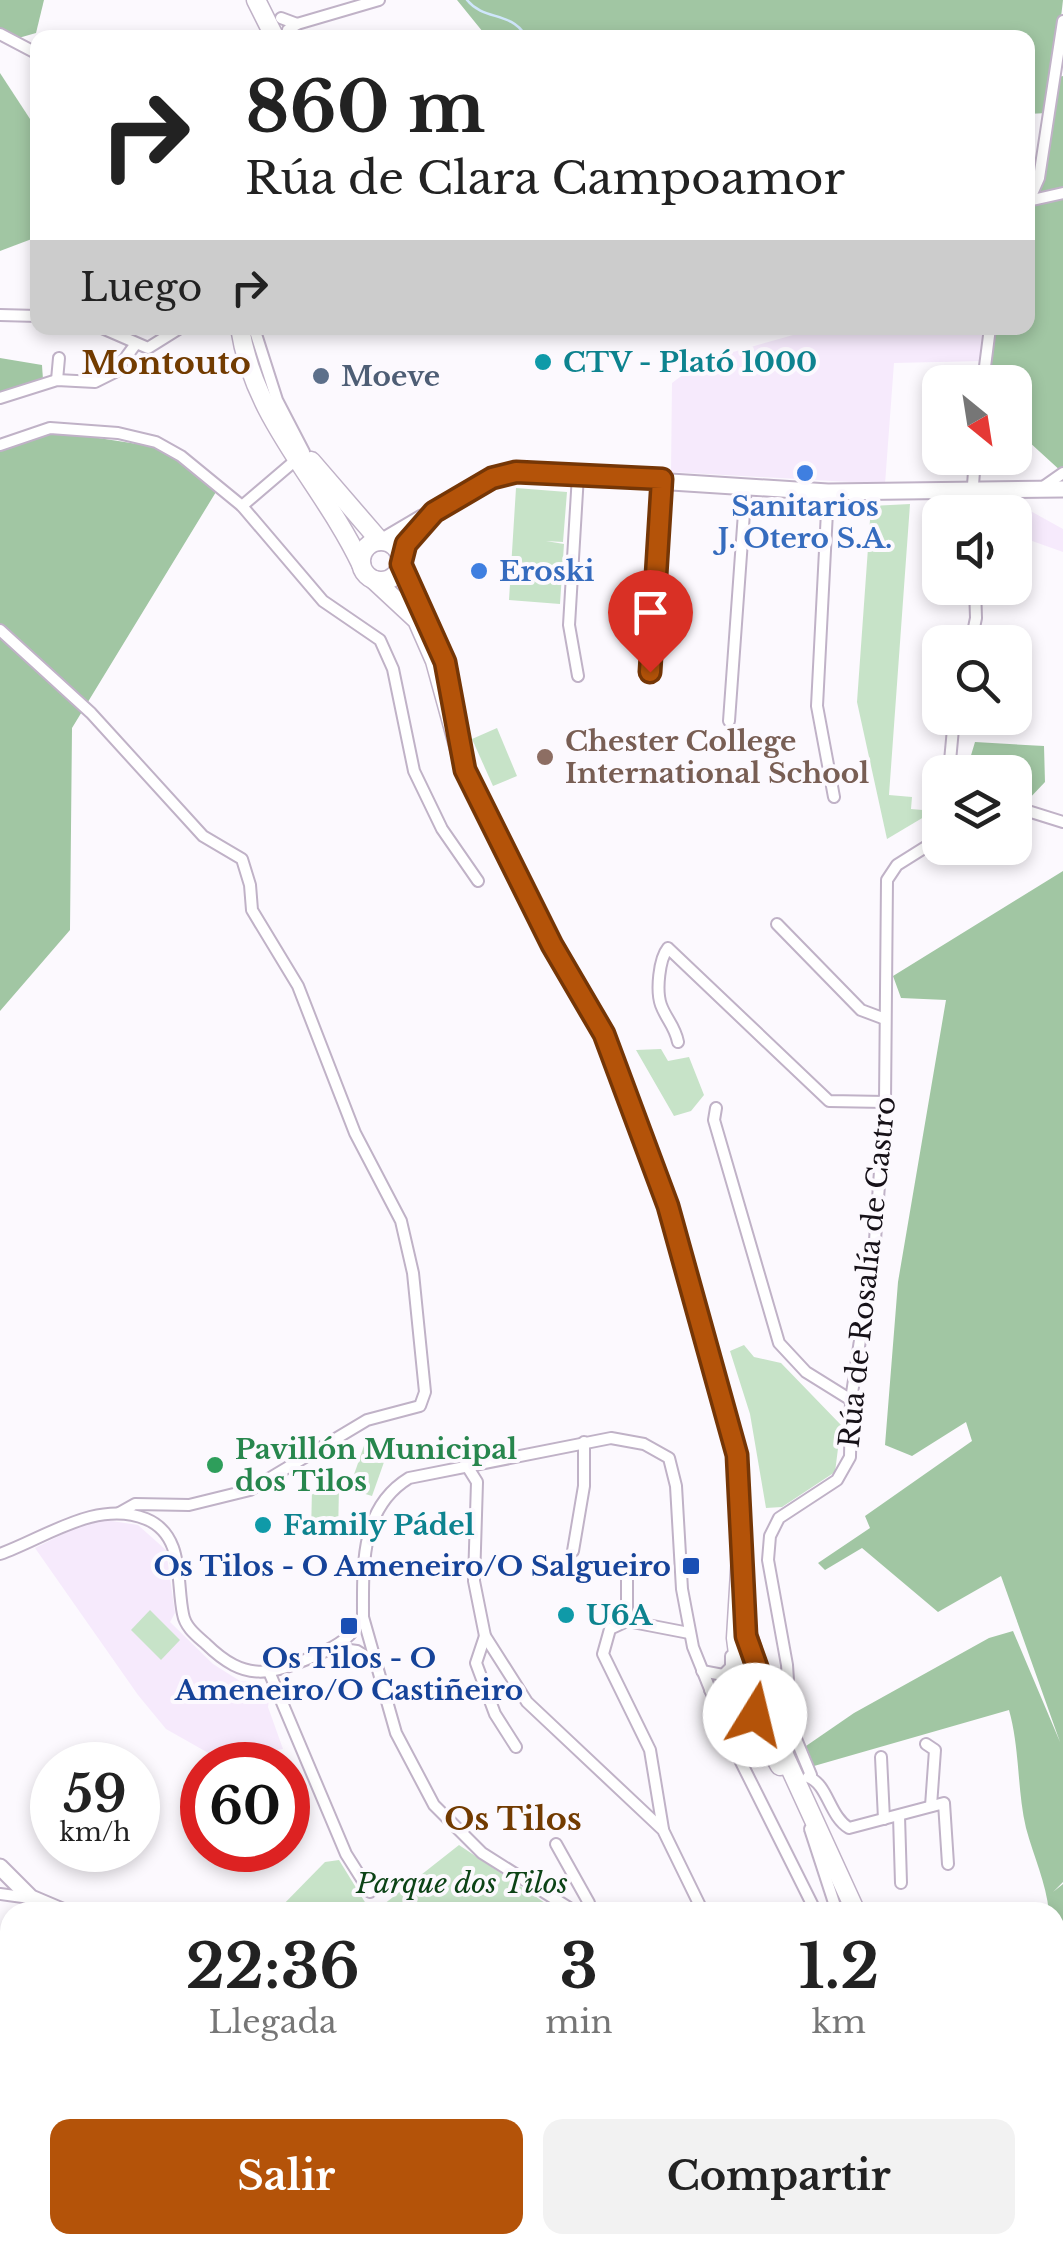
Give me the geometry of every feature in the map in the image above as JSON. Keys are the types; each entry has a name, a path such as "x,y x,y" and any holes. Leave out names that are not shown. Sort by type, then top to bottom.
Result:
{"main road":[{"path":"256,0 271,30"},
{"path":"268,0 289,30"},
{"path":"241,335 246,365 271,421 382,541 393,545 445,662 454,730"},
{"path":"251,335 253,363 361,564 417,620 435,661 465,770 552,945 604,1034 668,1206 737,1455 746,1636 852,1902"},
{"path":"361,564 366,548 382,541"},
{"path":"374,580 391,578 401,561"},
{"path":"740,1567 737,1699 810,1829 843,1902"},
{"path":"740,1687 769,1696"},
{"path":"747,1713 769,1696"}],"street":[{"path":"299,30 379,0"},
{"path":"281,18 289,30"},
{"path":"1035,187 1063,21"},
{"path":"0,34 30,50"},
{"path":"1035,200 1063,193"},
{"path":"0,316 30,316"},
{"path":"116,335 148,348 169,335"},
{"path":"985,365 989,335"},
{"path":"0,398 57,380 95,382 115,372 135,345"},
{"path":"57,380 59,358"},
{"path":"0,445 50,428 118,433 156,442 181,456 242,506 323,601 380,640 393,669 414,770 442,829 478,882"},
{"path":"242,506 300,456"},
{"path":"382,541 492,478 516,472 828,492 1063,489"},
{"path":"1037,492 1063,473"},
{"path":"578,475 569,625 578,676"},
{"path":"970,495 972,475"},
{"path":"650,672 662,479"},
{"path":"729,721 746,486"},
{"path":"828,492 817,706 834,797"},
{"path":"401,561 406,544 434,512"},
{"path":"0,630 91,713 203,836 242,860 250,884 252,910 313,1021 354,1133 400,1221 413,1273 425,1392 420,1406 367,1420 250,1490 189,1505 135,1504 118,1514"},
{"path":"1032,813 1063,822"},
{"name":"Rúa de Rosalía de Castro","path":"787,1665 768,1560 770,1536 780,1518 837,1480 850,1457 851,1400 875,1240 885,1102 887,880 897,865 922,849"},
{"path":"777,924 861,1010 885,1019"},
{"path":"678,1042 675,1024 660,1004 661,957 668,948 829,1102 885,1102"},
{"path":"716,1108 714,1120 779,1343 806,1372 851,1400"},
{"path":"558,1902 482,1853 447,1822 404,1748 373,1662 363,1616 368,1533 385,1496 409,1478 584,1442 628,1439 669,1458 676,1486 682,1589 689,1634 710,1690 811,1902"},
{"path":"574,1551 584,1486 584,1442"},
{"path":"467,1466 477,1482 474,1581 485,1636 526,1702 664,1830"},
{"path":"0,1554 101,1513 142,1517 165,1534 180,1574 182,1613 192,1632 234,1666 270,1674 334,1648 363,1616"},
{"path":"627,1569 627,1621"},
{"path":"689,1634 627,1621 610,1630 603,1654 650,1750 664,1830 698,1902"},
{"path":"485,1636 476,1662 495,1714 516,1747"},
{"path":"702,1671 713,1675 728,1672 736,1638"},
{"path":"334,1648 356,1651 373,1662"},
{"path":"787,1665 790,1717 804,1779 837,1821 849,1828 944,1804 948,1864"},
{"path":"769,1696 787,1665"},
{"path":"270,1674 346,1854 370,1892"},
{"path":"769,1696 789,1685"},
{"path":"710,1690 740,1687"},
{"path":"769,1696 784,1705 790,1717"},
{"path":"722,1715 747,1713"},
{"path":"730,1733 747,1713"},
{"path":"926,1744 936,1750 932,1806"},
{"path":"881,1757 884,1819"},
{"path":"899,1816 902,1882"},
{"path":"810,1829 834,1902"},
{"path":"556,1844 586,1902"},
{"path":"0,1867 32,1898"},
{"path":"0,1894 41,1902"},
{"path":"575,1902 582,1899"}],"shaded area":[{"path":"793,335 984,335 983,361 894,363 885,484 671,472 672,383 701,361"},
{"path":"1032,512 1063,529 1063,552 1032,541"},
{"path":"105,1520 138,1525 166,1550 175,1613 170,1622 213,1664 240,1681 263,1683 270,1692 268,1707 280,1742 189,1742 166,1729 35,1548 79,1526"}],"green space":[{"path":"0,0 44,0 37,30 15,39 0,31"},
{"path":"457,0 1063,0 1054,78 1063,76 1063,473 1032,445 1032,365 985,365 989,335 1035,335 1035,184 1047,113 1035,114 1035,30 481,30"},
{"path":"0,73 30,119 30,240 0,251"},
{"path":"0,358 42,365 43,380 0,393"},
{"path":"53,431 157,447 219,487 72,728 70,930 0,1011 0,449"},
{"path":"516,488 567,492 563,542 546,541 564,544 560,604 509,600"},
{"path":"910,504 889,795 912,797 911,809 922,810 922,818 887,839 857,702 871,506"},
{"path":"497,728 517,776 493,786 472,739"},
{"path":"975,742 1044,746 1045,782 1032,796 1032,755 971,755"},
{"path":"1063,871 1063,1882 1053,1892 1063,1884 1063,1902 1047,1902 1026,1828 1009,1710 814,1766 806,1746 854,1713 989,1638 1013,1631 1060,1742 1001,1576 938,1612 862,1548 825,1570 818,1563 870,1528 865,1516 972,1441 966,1422 912,1456 885,1445 898,1282 946,1000 901,998 893,976"},
{"path":"661,1049 668,1061 689,1057 704,1095 691,1111 674,1116 636,1050"},
{"path":"744,1345 754,1357 781,1363 841,1425 835,1472 782,1507 766,1508 750,1414 730,1351"},
{"path":"366,1440 389,1448 372,1496 349,1489"},
{"path":"339,1486 338,1538 311,1537 312,1488"},
{"path":"150,1610 180,1640 161,1660 131,1630"},
{"name":"Parque dos Tilos","path":"459,1845 544,1902 387,1902"},
{"path":"339,1860 365,1902 286,1902 325,1862"}],"waterway":[{"path":"467,0 521,30"}],"place":[{"name":"CTV - Plató 1000","path":"543,362"},
{"name":"Moeve","path":"321,376"},
{"name":"Sanitarios J. Otero S.A.","path":"805,473"},
{"name":"Eroski","path":"479,571"},
{"name":"Chester College International School","path":"545,757"},
{"name":"Pavillón Municipal dos Tilos","path":"215,1465"},
{"name":"Family Pádel","path":"263,1525"},
{"name":"Os Tilos - O Ameneiro/O Salgueiro","path":"691,1566"},
{"name":"U6A","path":"566,1615"},
{"name":"Os Tilos - O Ameneiro/O Castiñeiro","path":"349,1626"}],"district":[{"name":"Montouto","path":"166,363"},
{"name":"Os Tilos","path":"513,1819"}],"route":[{"path":"650,672 662,479 516,472 492,478 434,512 406,544 401,564 445,662 454,730 465,770 552,945 604,1034 668,1206 737,1455 746,1636 762,1681 772,1694 766,1712 755,1715"}]}
